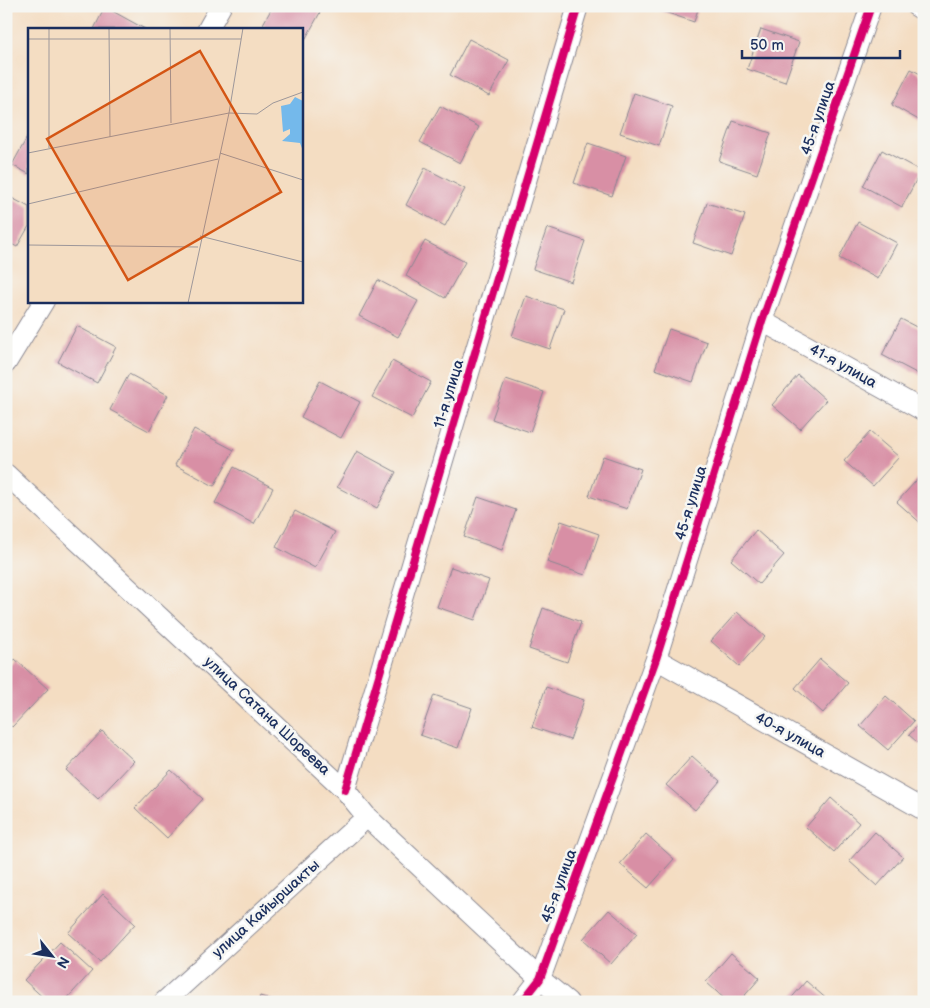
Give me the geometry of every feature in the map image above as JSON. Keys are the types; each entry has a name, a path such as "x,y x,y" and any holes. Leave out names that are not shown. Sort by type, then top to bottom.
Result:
{"street":[{"path":"209,28 221,6"},
{"name":"11-я улица","path":"345,790 578,6"},
{"name":"45-я улица","path":"522,1002 540,979 656,659 762,321 871,6"},
{"path":"916,6 924,11"},
{"path":"6,364 43,302"},
{"name":"41-я улица","path":"762,321 924,411"},
{"name":"улица Сатана Шореева","path":"9,481 345,790 367,817 540,979 568,1002"},
{"name":"40-я улица","path":"656,659 924,810"},
{"name":"улица Кайыршакты","path":"164,1002 367,817"}],"building":[{"path":"273,6 316,6 322,9 302,45 302,28 269,28 263,24"},
{"path":"657,6 699,6 694,22 656,9"},
{"path":"105,7 143,28 94,28"},
{"path":"761,29 799,42 785,82 747,69"},
{"path":"469,39 509,60 489,96 450,75"},
{"path":"911,69 924,76 924,123 892,105"},
{"path":"634,93 672,106 659,146 620,133"},
{"path":"440,106 479,127 460,163 420,142"},
{"path":"733,121 771,133 757,174 719,161"},
{"path":"28,136 28,173 12,165"},
{"path":"588,143 626,156 612,196 574,183"},
{"path":"882,150 921,171 902,207 863,186"},
{"path":"425,168 465,189 445,226 406,205"},
{"path":"6,195 28,206 28,228 17,247 6,241"},
{"path":"707,203 745,215 731,256 693,243"},
{"path":"858,222 897,243 878,279 839,258"},
{"path":"547,228 585,241 571,282 533,269"},
{"path":"425,241 465,262 445,298 406,276"},
{"path":"378,280 418,301 398,337 359,316"},
{"path":"526,296 564,309 550,349 512,336"},
{"path":"901,319 924,331 924,372 922,376 882,355"},
{"path":"77,326 116,347 97,383 58,362"},
{"path":"669,329 707,342 693,382 655,369"},
{"path":"392,361 431,382 412,418 372,397"},
{"path":"129,374 168,395 149,431 110,410"},
{"path":"798,375 826,400 800,429 772,405"},
{"path":"506,379 544,392 530,432 492,419"},
{"path":"320,381 360,402 341,438 301,417"},
{"path":"194,429 234,450 214,486 175,465"},
{"path":"870,432 899,457 873,486 844,461"},
{"path":"357,451 396,472 377,508 337,487"},
{"path":"603,456 641,469 627,509 589,496"},
{"path":"234,467 273,488 254,524 215,503"},
{"path":"924,472 924,526 897,502"},
{"path":"478,497 516,510 502,550 464,537"},
{"path":"295,511 335,532 315,568 276,547"},
{"path":"561,521 599,534 585,575 547,562"},
{"path":"756,530 784,555 759,584 731,560"},
{"path":"451,567 489,580 475,620 437,607"},
{"path":"543,608 581,622 567,662 529,649"},
{"path":"737,612 765,637 739,666 711,641"},
{"path":"15,659 48,689 12,727 6,722 6,669"},
{"path":"820,659 848,683 823,713 795,688"},
{"path":"546,687 584,700 570,740 532,727"},
{"path":"434,695 472,708 458,748 420,735"},
{"path":"886,696 914,721 888,750 860,726"},
{"path":"924,718 924,748 909,735"},
{"path":"102,731 134,761 98,799 66,770"},
{"path":"692,756 720,781 695,810 666,785"},
{"path":"171,770 203,799 167,838 135,808"},
{"path":"831,798 859,823 834,852 806,827"},
{"path":"875,832 903,857 877,886 849,861"},
{"path":"646,834 674,859 648,888 620,864"},
{"path":"103,894 135,924 100,962 68,933"},
{"path":"609,910 637,934 611,964 583,939"},
{"path":"60,942 92,971 64,1002 48,1002 24,980"},
{"path":"731,953 760,978 739,1002 728,1002 706,982"},
{"path":"806,981 830,1002 788,1002"},
{"path":"260,996 276,1001 276,1002 258,1002"}],"cycle path":[{"path":"345,790 578,6"},
{"path":"522,1002 540,979 656,659 762,321 871,6"}]}
